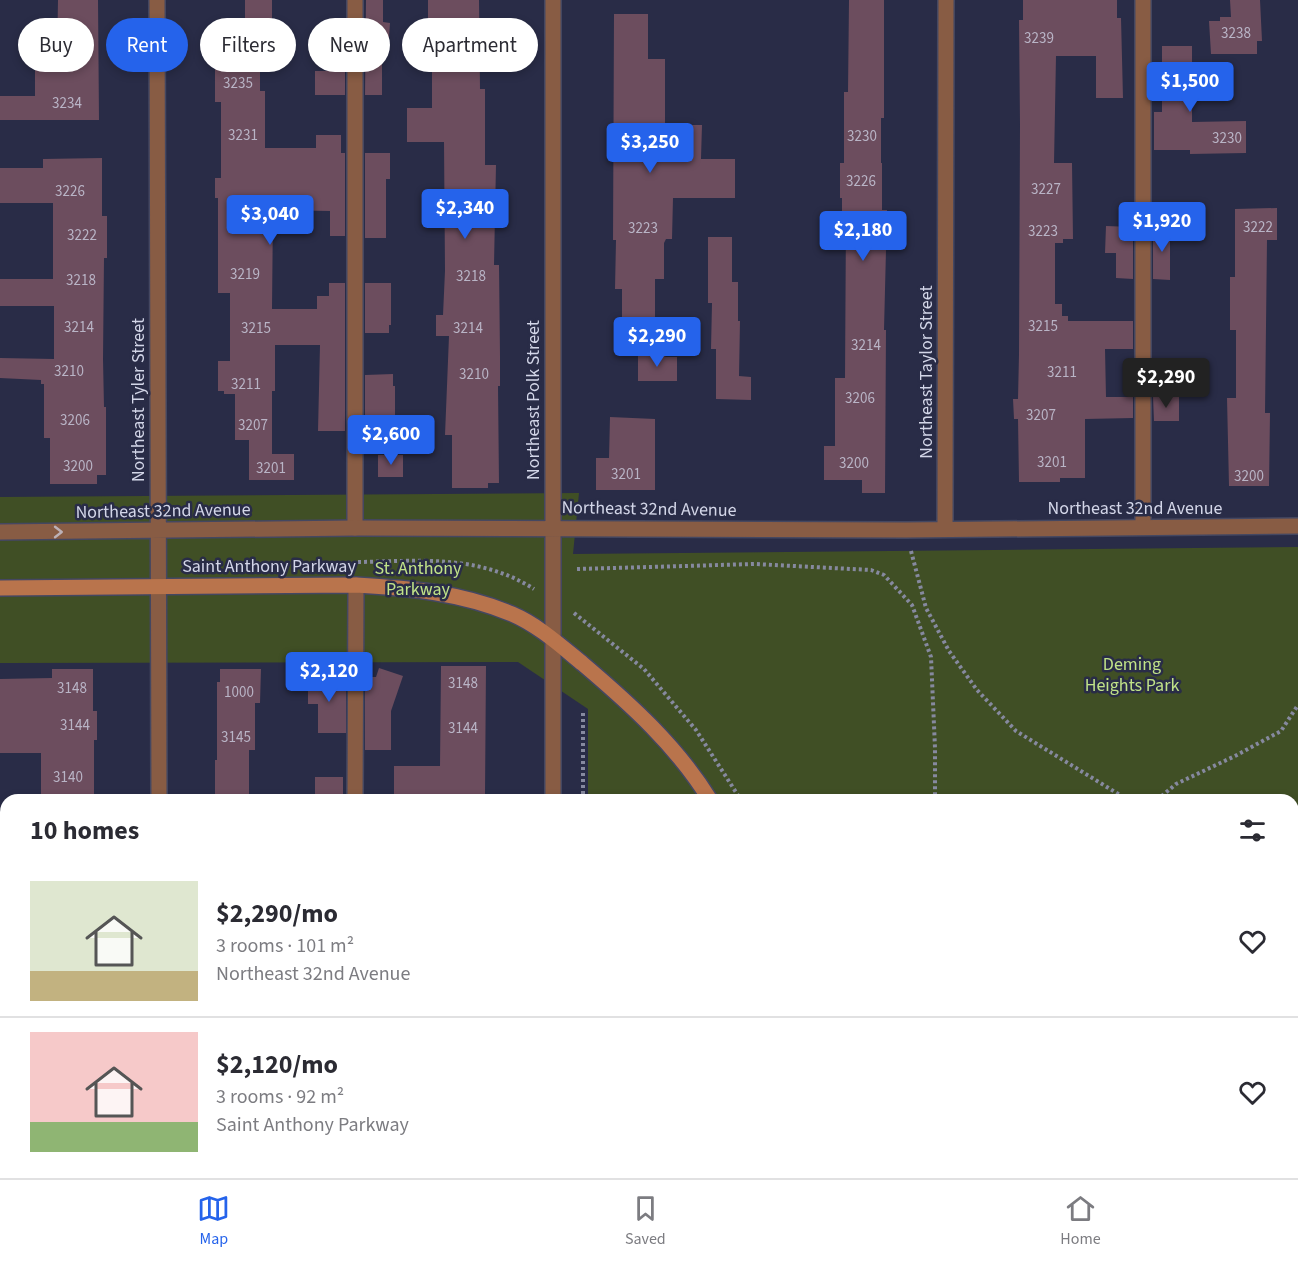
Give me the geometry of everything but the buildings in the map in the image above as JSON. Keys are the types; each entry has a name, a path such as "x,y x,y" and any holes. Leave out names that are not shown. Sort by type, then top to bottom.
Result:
{"street":[{"name":"Northeast Tyler Street","path":"157,0 159,794"},
{"path":"355,0 355,528"},
{"name":"Northeast Polk Street","path":"553,0 553,794"},
{"name":"Northeast Taylor Street","path":"945,529 946,0"},
{"path":"1143,0 1143,527"},
{"name":"Northeast 32nd Avenue","path":"0,532 355,528 906,530 1298,526"},
{"path":"355,794 356,585"},
{"name":"Saint Anthony Parkway","path":"0,588 356,585 404,588 466,598 514,615 554,639 633,706 696,777 706,794"}],"path":[{"path":"906,530 926,608 949,651 977,690 1016,731 1118,794"},
{"path":"465,563 484,566 531,587"},
{"path":"577,569 755,564 871,570 884,575 912,605 931,657 935,794"},
{"path":"574,613 644,669 696,730 737,794"},
{"path":"1164,794 1176,784 1281,731 1298,705"},
{"path":"583,713 583,794"}],"green space":[{"name":"Deming Heights Park","path":"579,493 573,554 1298,547 1298,794 588,794 588,709 518,662 0,663 0,497"}],"park label":[{"name":"St. Anthony Parkway","path":"418,578"}]}
